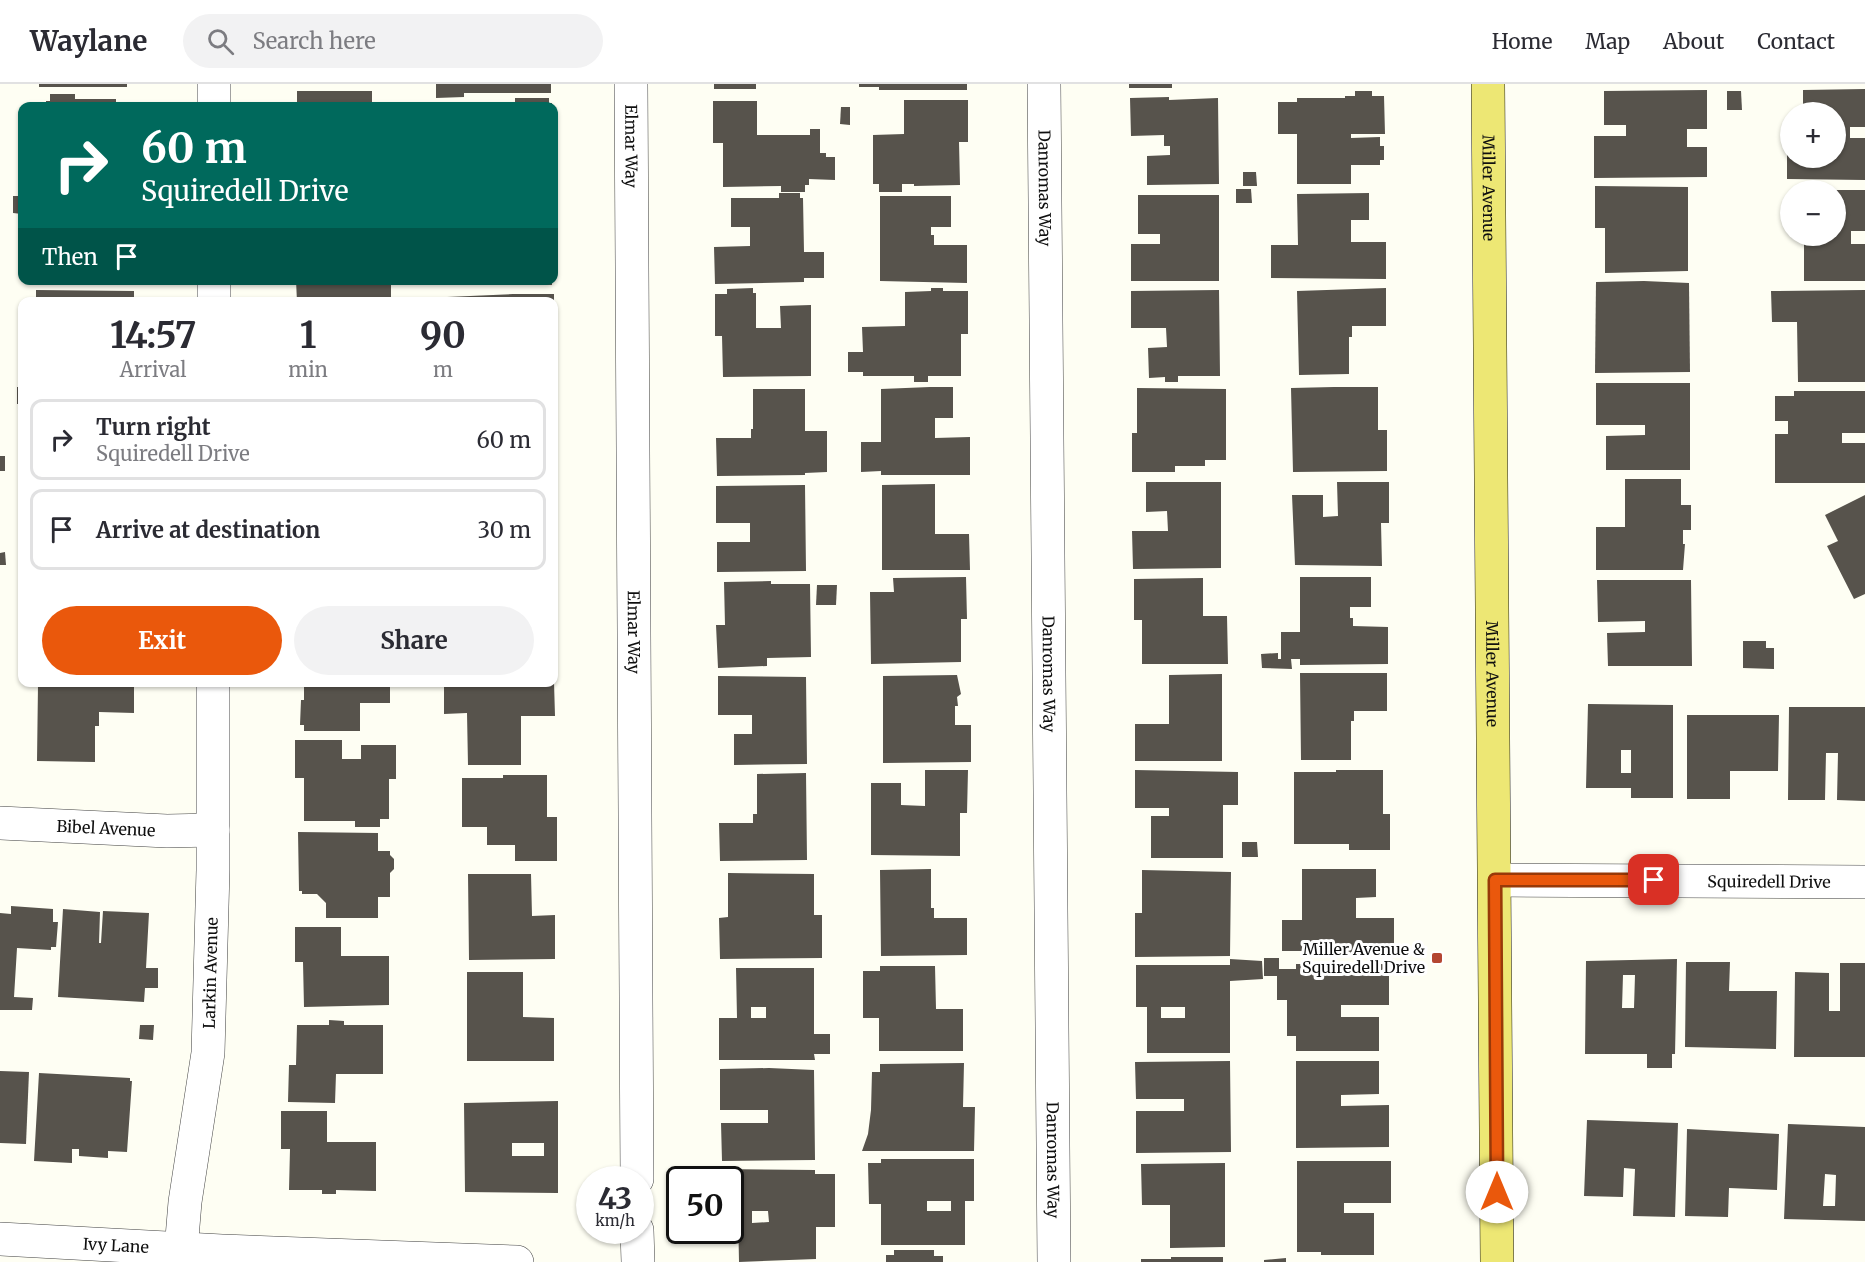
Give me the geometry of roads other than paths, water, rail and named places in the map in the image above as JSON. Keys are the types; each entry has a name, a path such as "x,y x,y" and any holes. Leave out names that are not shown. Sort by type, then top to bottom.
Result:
{"main road":[{"name":"Miller Avenue","path":"1488,84 1497,1262"}],"street":[{"path":"214,84 214,102"},
{"name":"Elmar Way","path":"631,84 637,1166"},
{"name":"Danromas Way","path":"1044,84 1054,1262"},
{"name":"Larkin Avenue","path":"180,1255 185,1202 207,1053 213,830 213,687"},
{"name":"Bibel Avenue","path":"0,823 166,831 213,830"},
{"name":"Squiredell Drive","path":"1495,880 1865,882"},
{"name":"Ivy Lane","path":"0,1239 180,1255 517,1262"},
{"path":"637,1244 638,1262"}],"place":[{"name":"Miller Avenue & Squiredell Drive","path":"1437,958"}]}
